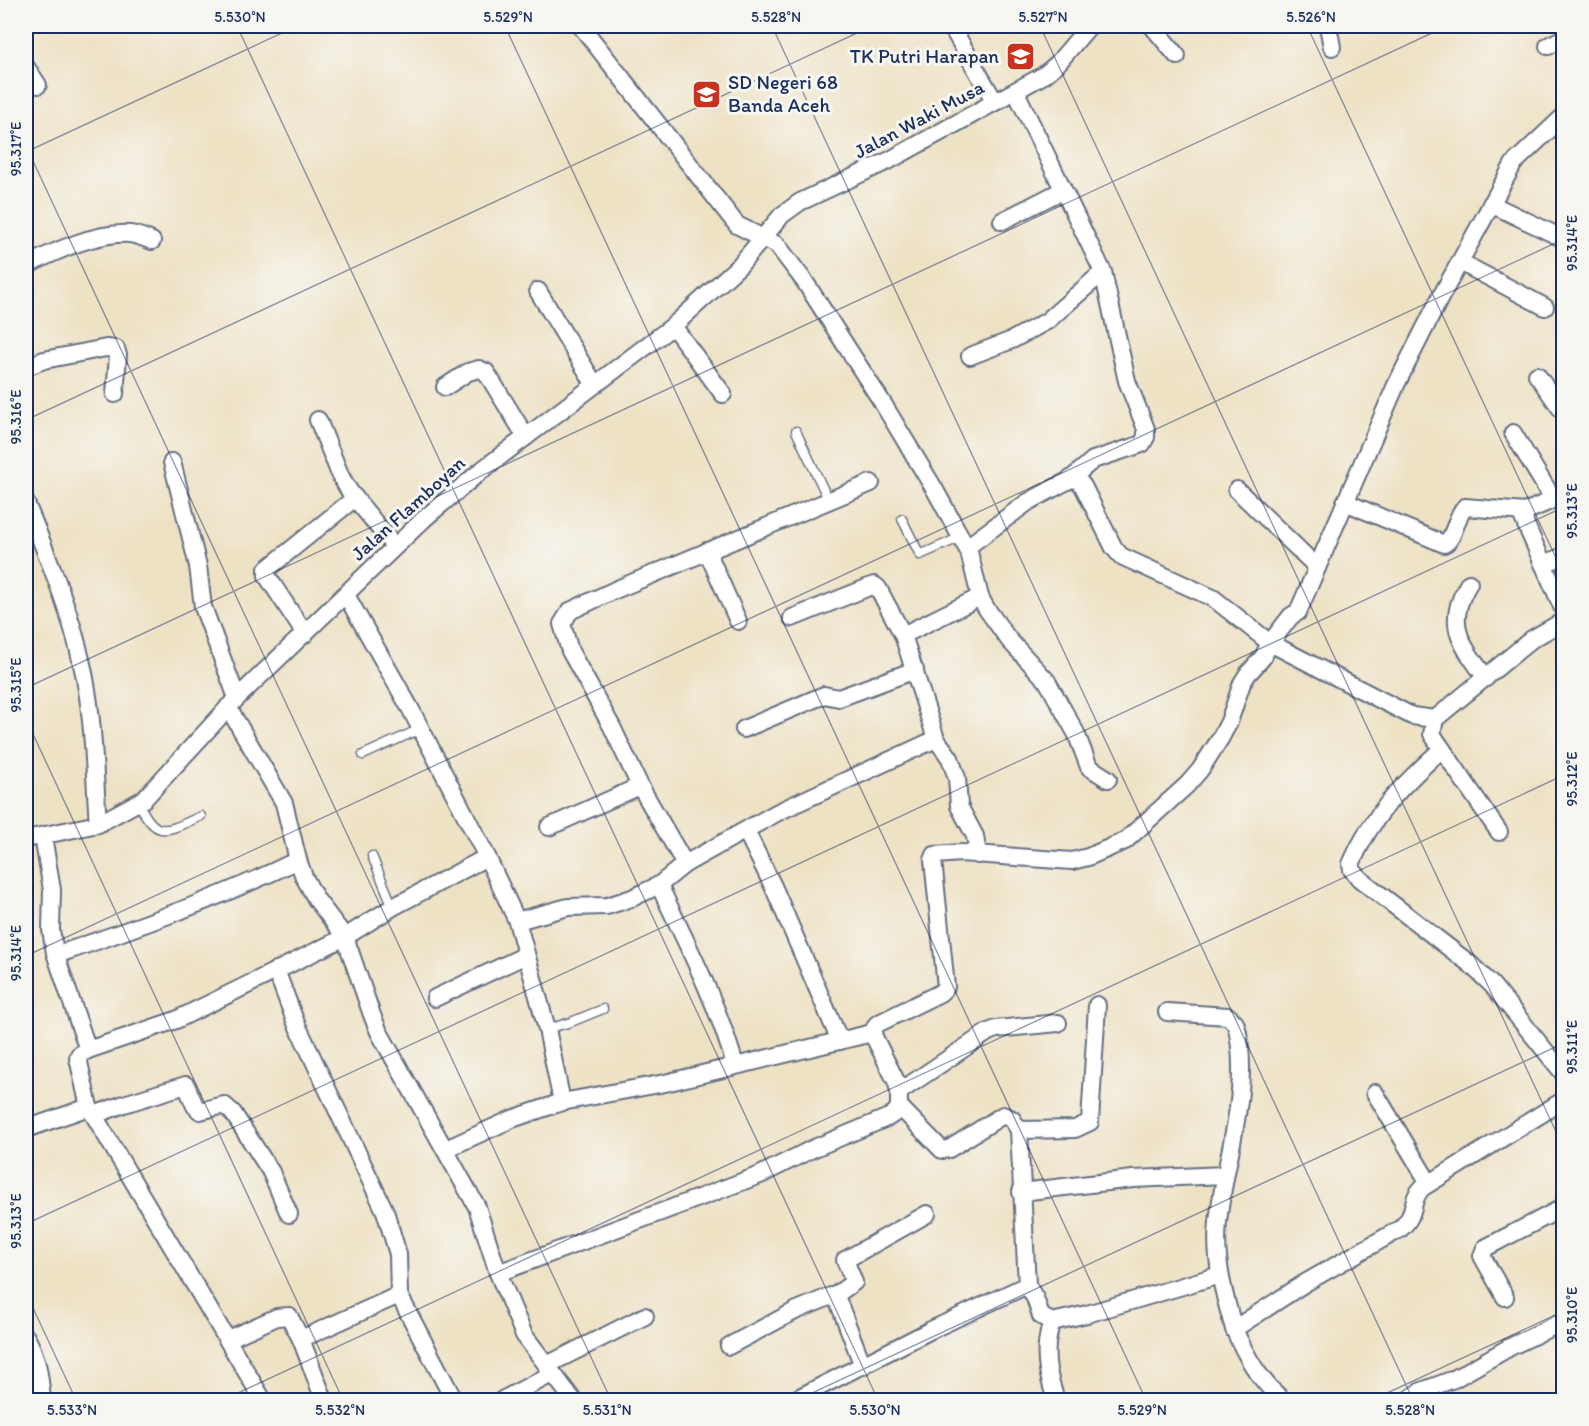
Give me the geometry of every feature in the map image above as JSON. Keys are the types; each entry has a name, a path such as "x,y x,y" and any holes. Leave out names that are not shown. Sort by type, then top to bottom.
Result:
{"street":[{"path":"581,26 736,225 777,245 805,282 909,446 964,542 980,597 1009,640 1047,681 1076,733 1089,767 1108,779"},
{"path":"951,26 995,102"},
{"name":"Jalan Waki Musa","path":"762,239 782,215 800,202 890,160 1016,92 1051,70 1089,26"},
{"path":"1152,26 1177,56"},
{"path":"1328,26 1332,47"},
{"path":"1548,46 1563,38"},
{"path":"26,67 38,85"},
{"path":"964,542 1028,502 1071,480 1093,460 1142,444 1146,437 1146,429 1127,381 1103,272 1016,92"},
{"path":"446,1149 512,1119 562,1102 664,1083 872,1033 877,1024 940,993 946,987 934,857 938,853 1072,861 1088,857 1125,841 1187,785 1200,771 1229,722 1242,683 1291,616 1298,612 1396,385 1491,204 1517,159 1563,116"},
{"path":"1002,221 1063,190"},
{"path":"1491,204 1563,239"},
{"path":"26,266 54,251 95,239 132,234 153,241"},
{"name":"Jalan Flamboyan","path":"26,839 98,824 144,799 233,702 394,546 482,470 673,326 740,265 762,239"},
{"path":"1460,262 1545,307"},
{"path":"970,356 1012,340 1047,321 1103,272"},
{"path":"538,291 595,385"},
{"path":"673,326 723,394"},
{"path":"26,367 44,360 106,348 116,349 118,355 115,394"},
{"path":"445,387 468,372 479,369 486,372 526,437"},
{"path":"1537,375 1563,413"},
{"path":"318,420 335,466 355,498 394,546"},
{"path":"1345,502 1444,544 1450,541 1456,519 1465,507 1525,512 1558,497 1513,433"},
{"path":"172,462 198,566 203,607 233,702 284,803 298,860 316,900 345,937 380,1032 477,1207 498,1274 524,1335 573,1401"},
{"path":"1071,480 1078,480 1083,486 1114,548 1121,556 1213,598 1270,643 1412,716 1435,719"},
{"path":"685,864 640,786 612,727 570,651 562,624 570,611 615,590 871,483"},
{"path":"1237,490 1317,567"},
{"path":"305,634 267,576 267,569 355,498"},
{"path":"26,503 64,604 82,664 91,720 98,824"},
{"path":"1499,832 1432,734 1435,719 1532,639 1563,621 1543,564 1523,518 1525,512"},
{"path":"707,551 738,621"},
{"path":"1543,564 1563,556"},
{"path":"1469,583 1457,607 1457,626 1465,649 1486,678"},
{"path":"792,618 874,585 878,588 903,635 936,739 950,758 957,778 959,806 975,836 978,855"},
{"path":"346,595 487,856 517,921 547,1029 562,1102"},
{"path":"903,635 980,597"},
{"path":"744,729 824,695 839,698 915,670"},
{"path":"517,921 568,907 608,906 632,897 659,885 685,864 778,812 936,739"},
{"path":"1442,749 1396,792 1370,827 1351,864 1352,870 1360,879 1470,964 1492,985 1563,1074"},
{"path":"549,827 640,786"},
{"path":"746,831 782,906 840,1041"},
{"path":"43,836 52,890 51,930 56,955 88,1050"},
{"path":"262,1401 228,1339 145,1205 91,1111 78,1058 79,1054 176,1020 345,937 393,907 487,856"},
{"path":"56,955 245,885 298,860"},
{"path":"659,885 703,977 735,1065"},
{"path":"435,998 526,955"},
{"path":"276,970 296,1023 385,1210 398,1254 399,1295 454,1401"},
{"path":"1019,1130 1075,1129 1090,1122 1097,1005"},
{"path":"1167,1012 1228,1016 1238,1028 1241,1066 1240,1103 1218,1222 1220,1275 1234,1329 1247,1356 1264,1381 1283,1401"},
{"path":"899,1099 988,1032 996,1029 1058,1023"},
{"path":"498,1274 760,1175 896,1112 899,1099 897,1083 872,1033"},
{"path":"26,1129 186,1085 195,1106 200,1111 224,1105 233,1113 271,1172 289,1214"},
{"path":"1375,1093 1429,1183"},
{"path":"899,1099 942,1150 949,1149 1003,1115 1012,1119 1019,1130 1027,1285 1035,1298 1041,1317 1052,1322 1088,1314 1220,1275"},
{"path":"1234,1329 1305,1283 1400,1229 1411,1219 1419,1191 1429,1183 1563,1100"},
{"path":"1021,1192 1133,1179 1226,1175"},
{"path":"1505,1297 1482,1256 1482,1252 1485,1248 1563,1208"},
{"path":"729,1346 795,1311 833,1297 854,1282 845,1260 927,1214"},
{"path":"794,1401 931,1330 1027,1285"},
{"path":"301,1339 399,1295"},
{"path":"833,1297 838,1301 863,1366"},
{"path":"228,1339 285,1315 292,1318 324,1401"},
{"path":"502,1401 550,1369 645,1316"},
{"path":"1408,1401 1419,1392 1454,1379 1510,1347 1563,1321"},
{"path":"1052,1322 1046,1347 1050,1384 1056,1401"},
{"path":"26,1337 38,1364 42,1401"}],"lane":[{"path":"796,431 829,501"},
{"path":"902,519 920,555 964,542"},
{"path":"363,755 420,729"},
{"path":"139,803 146,818 156,828 169,831 201,816"},
{"path":"372,856 393,907"},
{"path":"547,1029 603,1009"}],"place":[{"name":"TK Putri Harapan","path":"1020,56"},
{"name":"SD Negeri 68 Banda Aceh","path":"707,94"}]}
